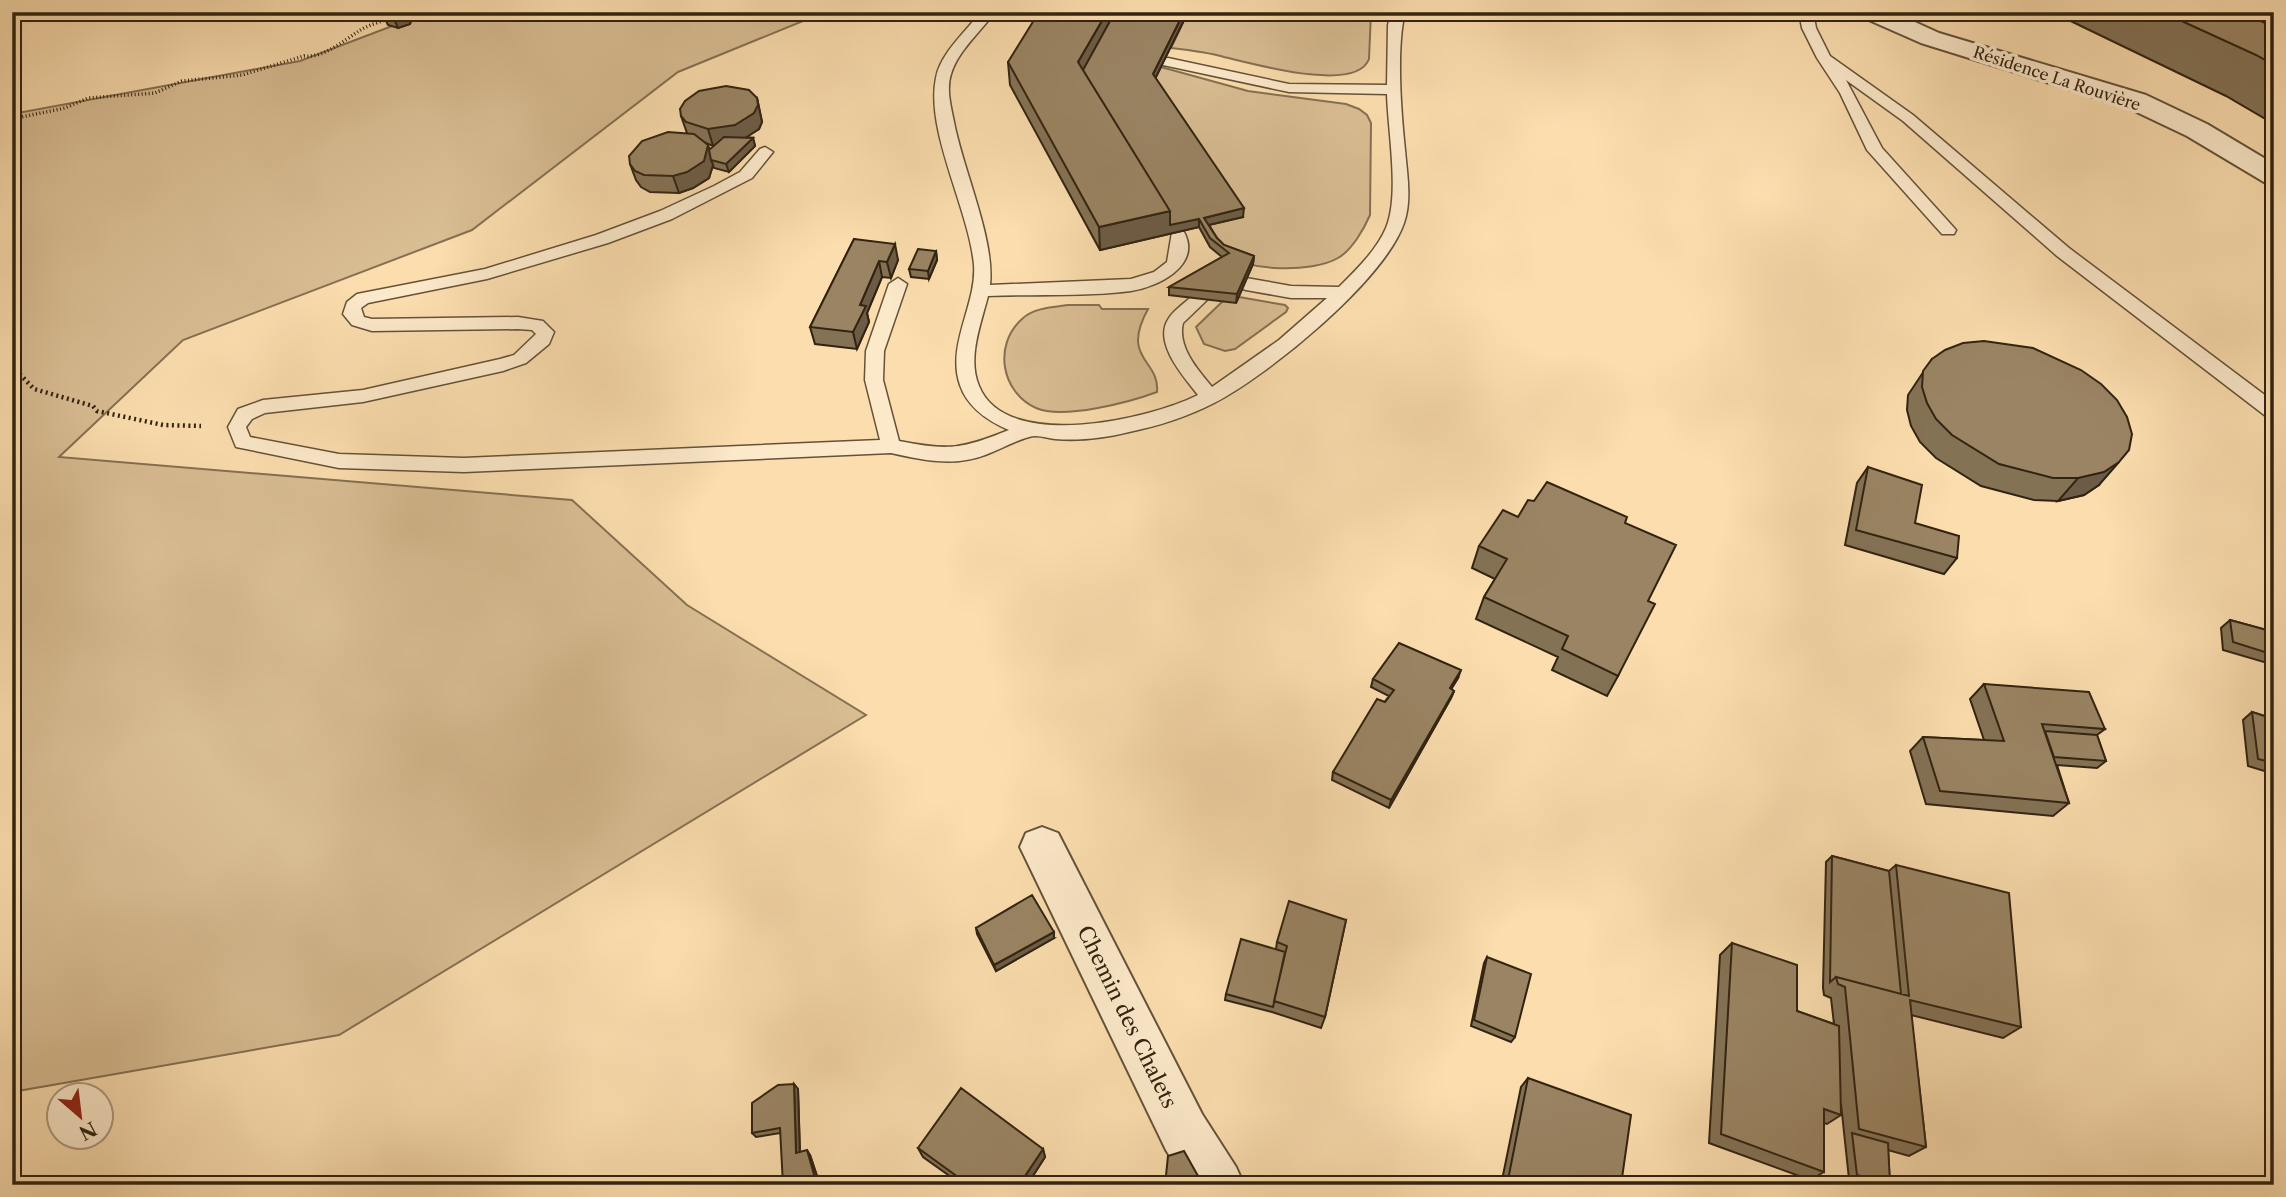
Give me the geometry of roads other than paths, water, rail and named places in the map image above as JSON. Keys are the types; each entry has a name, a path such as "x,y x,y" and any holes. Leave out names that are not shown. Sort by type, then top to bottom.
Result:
{"street":[{"name":"Résidence La Rouvière","path":"1871,12 1930,38 2136,101 2197,130 2274,176"},
{"name":"Chemin des Chalets","path":"1042,847 1184,1132 1218,1185"}],"lane":[{"path":"988,12 943,73 941,89 950,136 982,255 980,291 966,349 970,380 976,398 997,417 1026,430 1070,435 1163,416 1210,398 1305,327 1374,261 1394,229 1402,202 1395,137 1395,25 1398,12"},
{"path":"1806,12 1809,29 1847,93 1875,150 1948,230"},
{"path":"1824,58 1908,118 2063,252 2274,412"},
{"path":"1168,62 1289,88 1395,90"},
{"path":"765,152 746,174 720,189 666,215 615,234 477,276 377,293 363,298 353,306 352,314 358,321 372,325 537,325 545,332 543,340 520,359 503,365 363,396 263,407 245,414 237,427 243,443 339,461 464,466 891,446 938,456 977,451 1026,430"},
{"path":"980,291 1132,285 1152,280 1167,273 1176,262 1181,249 1178,236"},
{"path":"891,446 874,380 875,351 898,284"},
{"path":"1246,284 1276,290 1341,293"},
{"path":"1199,299 1180,316 1174,324 1172,334 1177,351 1210,398"}]}
